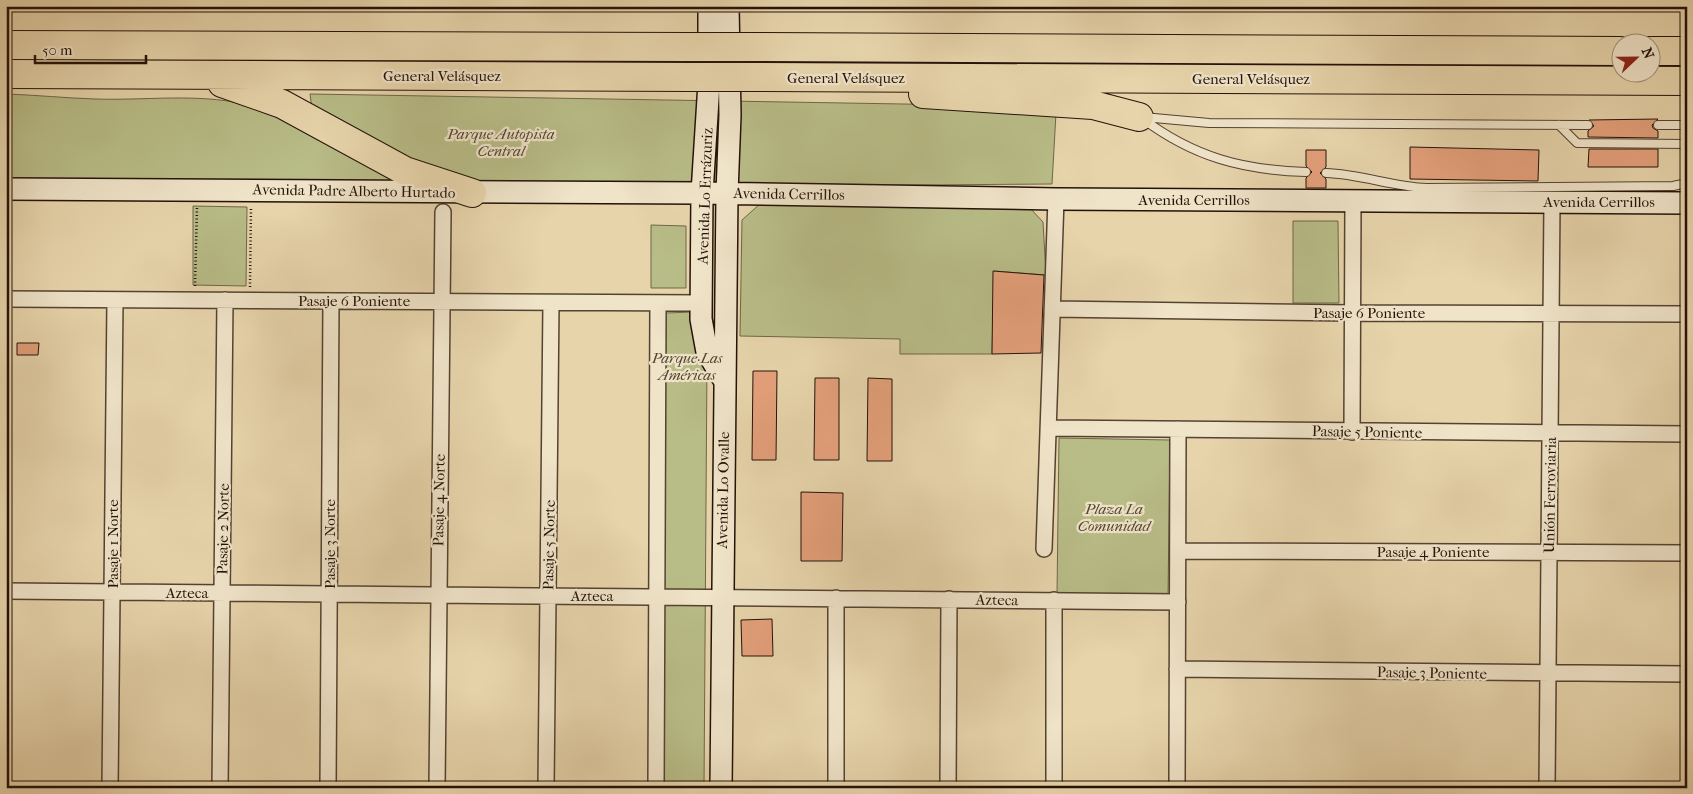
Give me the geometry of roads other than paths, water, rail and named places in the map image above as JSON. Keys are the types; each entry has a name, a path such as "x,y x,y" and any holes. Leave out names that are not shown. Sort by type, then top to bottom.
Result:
{"highway":[{"name":"General Velásquez","path":"6,45 1610,51"},
{"path":"1660,51 1687,51"},
{"name":"General Velásquez","path":"6,74 1687,81"},
{"path":"182,75 233,86 258,94 306,116 405,172 472,193"},
{"path":"815,77 937,96 1093,105 1139,117"}],"main road":[{"name":"Avenida Lo Errázuriz","path":"709,6 710,83 702,193 701,303 702,327 708,352 724,380"},
{"name":"Avenida Lo Errázuriz","path":"727,193 730,115 728,6"},
{"name":"Avenida Padre Alberto Hurtado","path":"6,188 472,193 702,193"},
{"name":"Avenida Cerrillos","path":"702,193 1056,199 1687,203"},
{"name":"Avenida Lo Ovalle","path":"721,788 727,193"}],"street":[{"path":"1044,549 1056,199"},
{"path":"1352,432 1353,201"},
{"name":"Unión Ferroviaria","path":"1547,788 1552,202"},
{"name":"Pasaje 4 Norte","path":"436,788 443,212"},
{"name":"Pasaje 6 Poniente","path":"6,299 701,303"},
{"name":"Pasaje 1 Norte","path":"110,788 115,300"},
{"name":"Pasaje 2 Norte","path":"220,788 225,300"},
{"name":"Pasaje 3 Norte","path":"328,788 331,301"},
{"name":"Pasaje 5 Norte","path":"546,788 551,302"},
{"path":"656,788 658,303"},
{"name":"Pasaje 6 Poniente","path":"1052,309 1353,313 1687,314"},
{"name":"Pasaje 5 Poniente","path":"1048,428 1687,434"},
{"path":"1178,429 1178,788"},
{"name":"Pasaje 4 Poniente","path":"1178,551 1687,553"},
{"name":"Azteca","path":"6,591 1178,602"},
{"path":"836,598 836,788"},
{"path":"948,788 949,599"},
{"path":"1054,600 1054,788"},
{"name":"Pasaje 3 Poniente","path":"1177,670 1687,674"}],"lane":[{"path":"1139,117 1219,123 1588,125"},
{"path":"1139,117 1186,147 1222,161 1262,170 1306,172"},
{"path":"1559,125 1577,143 1687,144"},
{"path":"1658,125 1687,125"},
{"path":"1326,173 1351,175 1398,186 1427,188 1672,186 1687,183"}],"park label":[{"name":"Parque Autopista Central","path":"501,142"},
{"name":"Parque Las Américas","path":"687,366"},
{"name":"Plaza La Comunidad","path":"1114,518"}]}
